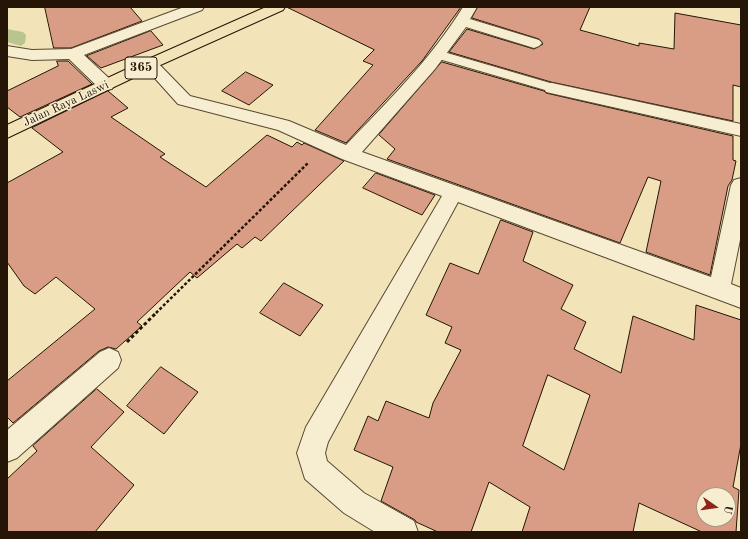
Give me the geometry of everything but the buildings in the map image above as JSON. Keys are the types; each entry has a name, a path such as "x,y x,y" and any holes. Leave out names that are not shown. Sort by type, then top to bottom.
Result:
{"main road":[{"name":"Jalan Raya Laswi","path":"7,132 150,64 278,7"}],"street":[{"path":"7,51 32,55 73,54 197,7"},
{"path":"349,154 437,54 462,21 470,7"},
{"path":"462,21 534,43"},
{"path":"73,54 106,85"},
{"path":"150,64 184,100 283,125 349,154 741,298"},
{"path":"552,88 741,130"},
{"path":"720,290 741,185"},
{"path":"403,532 354,503 314,469 311,453 316,437 454,192"},
{"path":"7,448 109,360"}],"lane":[{"path":"437,54 552,88"}],"path":[{"path":"109,360 326,145"}],"green space":[{"path":"7,29 23,32 26,35 25,43 21,46 7,42"}]}
